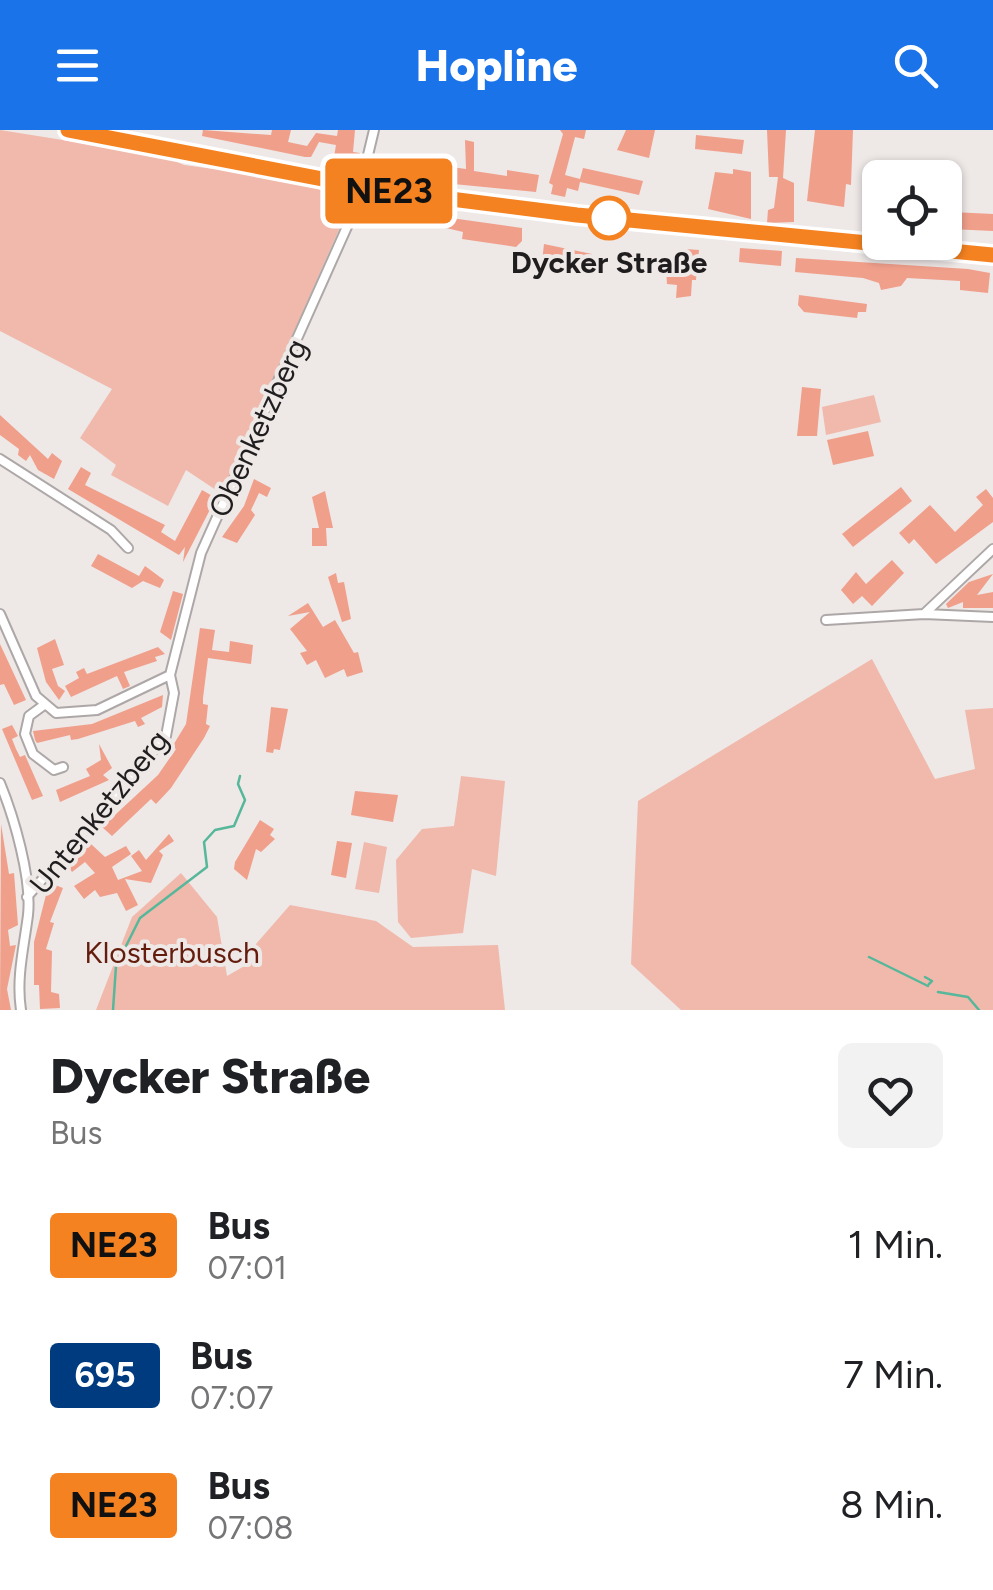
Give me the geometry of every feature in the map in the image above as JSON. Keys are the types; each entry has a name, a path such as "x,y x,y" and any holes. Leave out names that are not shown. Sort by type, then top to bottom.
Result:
{"street":[{"path":"67,130 360,187 577,215 993,255"},
{"path":"360,187 374,130"},
{"name":"Obenketzberg","path":"170,675 210,532 286,372 360,187"},
{"path":"0,475 4,462 111,530 128,548"},
{"path":"924,614 993,549"},
{"path":"0,614 44,706 66,714 88,713 170,675"},
{"path":"826,620 924,614 993,618"},
{"name":"Untenketzberg","path":"21,1010 18,990 27,898 166,736 174,692 170,675"},
{"path":"44,706 25,722 25,734 40,762 54,770 63,767"},
{"path":"0,783 15,827 27,898"}],"green space":[{"path":"0,130 163,156 184,165 272,177 349,197 349,207 222,494 186,470 168,506 111,475 116,465 80,438 112,389 0,331"},
{"path":"874,395 881,422 826,435 822,407"},
{"path":"872,659 935,779 975,769 965,710 993,708 993,1010 681,1010 631,964 638,801"},
{"path":"461,776 505,781 496,876 472,869 463,933 411,938 398,922 396,860 422,829 454,826"},
{"path":"364,842 387,847 379,893 355,889"},
{"name":"Klosterbusch","path":"181,873 217,917 227,976 255,960 256,944 290,905 376,921 413,947 498,945 505,1010 96,1010 132,917"}],"building":[{"path":"203,130 271,135 272,130 291,130 288,142 307,146 316,133 337,136 338,130 355,130 353,152 360,153 356,173 332,169 336,145 319,142 311,157 305,157 202,136"},
{"path":"560,130 586,130 584,139 575,137 565,175 580,179 583,168 643,181 639,195 580,182 578,191 567,188 565,197 551,194 553,185 549,183 563,134"},
{"path":"626,130 655,130 649,158 617,150"},
{"path":"767,130 786,130 783,178 794,183 794,222 767,223 768,210 774,208 778,177 769,177"},
{"path":"815,130 853,130 851,185 846,184 844,207 807,201"},
{"path":"696,135 744,140 742,154 695,149"},
{"path":"465,140 474,142 474,171 507,176 507,170 539,175 536,192 371,176 376,162 441,174 444,166 466,169"},
{"path":"733,169 751,172 751,219 708,209 715,172 733,174"},
{"path":"962,212 993,214 993,231 962,230"},
{"path":"444,217 522,228 522,241 516,247 462,239 463,232 442,227"},
{"path":"544,244 592,254 590,266 541,271"},
{"path":"740,248 782,251 781,266 739,262"},
{"path":"685,249 699,250 696,280 692,280 691,296 676,298 677,285 667,284 666,269 681,269"},
{"path":"796,258 990,273 988,293 960,290 960,281 907,278 901,286 881,290 879,283 863,278 795,272"},
{"path":"799,295 867,304 866,312 858,312 857,318 804,312 798,305"},
{"path":"802,387 821,389 817,436 797,436"},
{"path":"0,415 48,459 52,453 62,461 54,479 38,470 30,455 26,461 18,455 19,449 0,435"},
{"path":"868,431 874,456 833,465 827,440"},
{"path":"81,467 91,473 85,485 165,525 161,532 175,541 202,490 216,498 183,562 185,547 179,555 68,489"},
{"path":"254,479 271,488 267,497 259,493 251,510 255,515 237,543 222,537 244,506"},
{"path":"901,487 912,501 853,547 842,534"},
{"path":"986,489 993,498 993,522 936,564 914,539 909,544 899,533 930,505 955,532 983,505 976,497"},
{"path":"325,491 333,528 326,528 327,546 312,546 312,528 319,528 312,497"},
{"path":"98,554 139,576 145,566 164,580 160,588 143,581 132,588 91,566"},
{"path":"892,560 904,573 872,606 862,596 853,604 841,590 856,572 866,584"},
{"path":"336,573 338,583 344,582 351,619 342,622 328,577"},
{"path":"993,574 977,595 993,592 993,608 963,608 963,602 948,608 946,604 969,582"},
{"path":"173,591 183,594 171,640 160,632"},
{"path":"308,603 323,627 335,620 354,653 358,652 363,672 347,677 344,669 325,678 316,660 307,665 300,653 307,651 290,629 310,612 288,616"},
{"path":"200,628 215,630 212,650 229,652 230,641 253,645 251,664 208,658 203,704 208,705 206,724 210,726 204,738 156,804 151,799 112,836 102,827 158,775 176,749 172,747 186,724"},
{"path":"55,639 64,665 52,669 58,686 65,691 59,700 46,682 37,648"},
{"path":"0,644 26,700 14,705 4,684 0,685"},
{"path":"158,647 165,654 155,657 157,661 124,672 130,686 123,689 117,676 71,697 65,686 79,678 76,672 84,668 87,674"},
{"path":"163,695 162,707 141,718 145,724 138,727 135,721 78,739 71,740 70,735 37,743 35,740 33,731 92,724"},
{"path":"271,707 288,709 280,750 274,749 273,753 266,752"},
{"path":"12,725 18,736 12,739 16,749 20,757 25,755 43,796 32,800 2,729"},
{"path":"99,744 112,768 103,775 109,780 60,802 56,790 90,776 86,769 101,760"},
{"path":"355,791 398,795 393,822 351,815"},
{"path":"260,820 274,829 270,835 275,839 261,852 256,849 247,880 234,869 235,862"},
{"path":"1,824 9,874 14,873 18,925 8,930 10,946 16,945 7,989 11,1010 0,1010"},
{"path":"169,834 174,841 159,851 163,855 151,883 125,879 138,905 126,911 117,893 100,897 95,890 84,899 74,886 95,873 85,862 72,872 67,864 80,854 77,851 83,843 91,844 105,857 126,846 131,854 112,867 118,880 142,871 131,856 139,850 146,860"},
{"path":"337,841 352,843 346,878 331,875"},
{"path":"55,885 63,888 50,922 54,923 46,949 52,951 51,992 59,994 60,1008 40,1009 39,985 34,985 34,942 48,887 54,889"}],"waterway":[{"path":"113,1010 116,966 140,918 207,867 204,842 215,830 234,826 245,800 238,784 240,776"},
{"path":"869,957 928,986"},
{"path":"925,977 932,981 929,984"},
{"path":"938,992 968,997 979,1010"}],"bus line":[{"name":"NE23","path":"68,130 380,190 577,215 993,255"}],"place":[{"name":"Dycker Straße","path":"609,218"}]}
